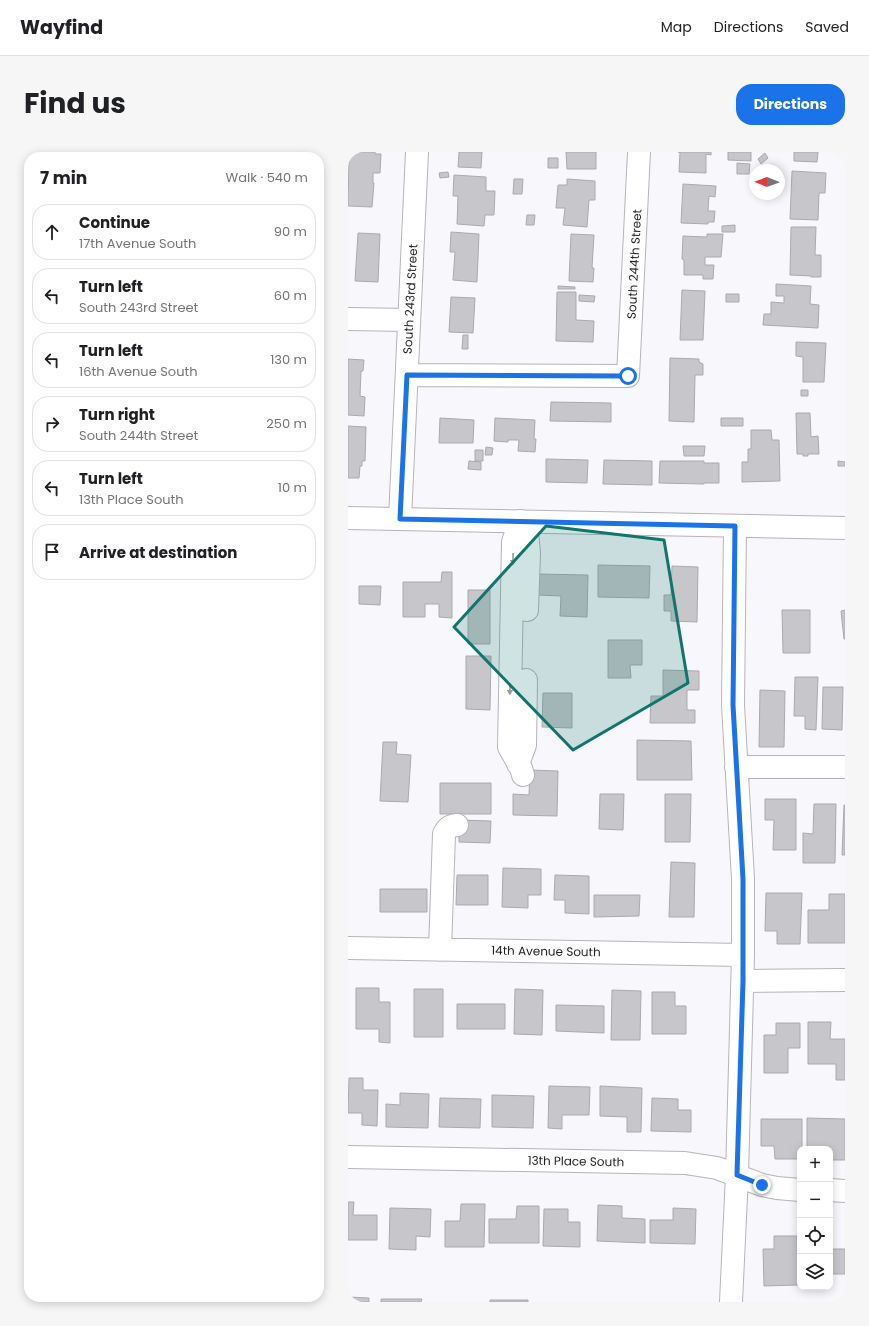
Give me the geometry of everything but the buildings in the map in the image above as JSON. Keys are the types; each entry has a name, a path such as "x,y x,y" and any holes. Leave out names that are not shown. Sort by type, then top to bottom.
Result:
{"street":[{"name":"South 243rd Street","path":"400,519 417,152"},
{"name":"South 244th Street","path":"407,375 628,376 639,152"},
{"path":"348,319 409,320"},
{"path":"348,518 845,528"},
{"path":"520,770 509,747 513,542 523,522"},
{"path":"731,1302 737,1175 743,981 743,879 733,705 735,526"},
{"path":"736,768 845,767"},
{"path":"440,950 444,834 446,828 457,825"},
{"name":"14th Avenue South","path":"348,948 743,955"},
{"path":"743,981 845,980"},
{"name":"13th Place South","path":"348,1157 686,1163 717,1168 762,1185 797,1190"},
{"path":"833,1190 845,1191"}],"highlighted area":[{"path":"546,526 664,540 688,683 573,750 454,627"}],"route":[{"path":"628,376 407,375 400,519 735,526 733,705 743,879 743,981 737,1175 750,1182 762,1185"}]}
